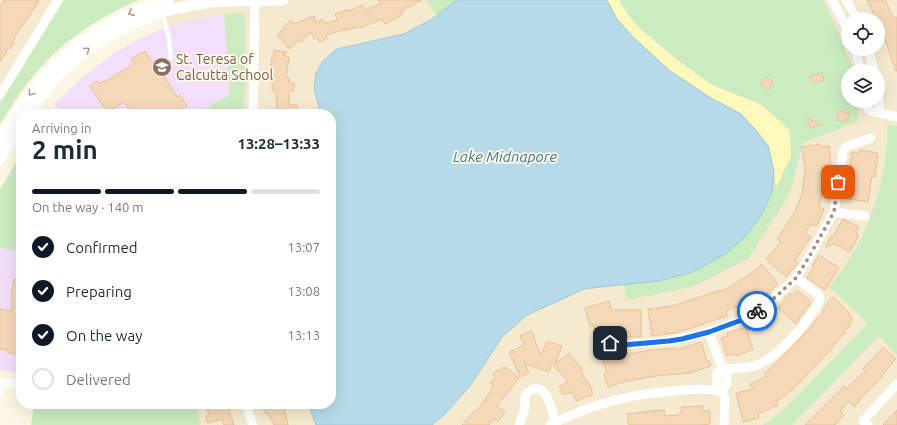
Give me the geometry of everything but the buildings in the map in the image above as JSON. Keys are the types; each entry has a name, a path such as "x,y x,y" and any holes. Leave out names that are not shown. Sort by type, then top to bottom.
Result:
{"street":[{"path":"0,95 58,0"},
{"path":"20,109 31,92 46,74 65,56 93,34 133,12 161,4 183,6 229,0 283,0"},
{"path":"253,109 255,0"},
{"path":"832,0 841,18"},
{"path":"846,0 852,12"},
{"path":"32,109 57,76 84,52 110,35 133,23 161,4"},
{"path":"867,108 869,111 897,116"},
{"path":"879,108 880,113"},
{"path":"0,140 16,115"},
{"path":"0,159 16,134"},
{"path":"610,343 623,345 669,341 709,332 747,318 769,303 796,278 834,212 843,151 848,146 871,138"},
{"path":"834,212 865,216"},
{"path":"724,425 725,398 717,384 717,373 722,368 743,368 759,364 778,351 802,327 820,300 818,294 796,278"},
{"path":"709,332 722,368"},
{"path":"1,382 16,385"},
{"path":"863,424 897,384"},
{"path":"519,425 524,414 525,396 529,391 535,389 542,390 547,396 552,424 590,408 614,401 654,393 688,390 715,390 722,392"},
{"path":"247,409 252,425"}],"lane":[{"path":"161,4 169,38 171,58"},
{"path":"0,395 1,382"}],"shaded area":[{"path":"0,0 64,0 0,103"},
{"path":"152,0 426,0 437,16 404,34 337,49 314,88 320,109 244,109 246,70 245,16 243,13 224,14 196,19 164,28"},
{"path":"823,0 897,0 897,126 887,124 883,174 872,215 852,255 840,274 829,287 868,323 784,409 765,424 761,425 432,425 445,414 470,386 502,337 527,315 584,289 624,284 627,300 749,258 792,186 803,143 858,122 858,108 885,108 885,64 851,64 848,56 885,56 885,12 841,12 841,39"},
{"name":"St. Teresa of Calcutta School","path":"224,14 230,94 205,109 59,109 54,104 82,78 110,56 136,40 164,28 196,19"},
{"path":"0,248 16,250 16,373 0,370"},
{"path":"880,335 897,355 897,425 792,425"},
{"path":"197,409 310,409 316,425 200,425"}],"green space":[{"path":"64,0 139,0 93,24 79,33 52,55 25,86 0,124 0,103"},
{"path":"426,0 457,0 437,16"},
{"path":"607,0 823,0 841,39 841,56 848,56 851,64 841,64 841,108 858,108 858,122 803,143 792,186 785,201 749,258 692,287 627,300 624,284 659,281 762,214 772,192 774,171 711,98"},
{"path":"243,13 245,16 246,70 244,109 205,109 230,94 224,14"},
{"path":"887,124 897,126 897,355 879,336 792,425 761,425 765,424 784,409 868,323 829,287 851,257 868,224 883,170"},
{"path":"16,163 16,250 0,248 0,189"},
{"path":"33,409 197,409 200,425 31,425"}],"sand":[{"path":"607,0 620,0 620,3 636,25 671,55 710,84 760,104 790,131 791,156 776,188 769,146 741,114 711,98 670,71 633,37 617,19"}],"water":[{"name":"Lake Midnapore","path":"457,0 607,0 617,19 633,37 670,71 711,98 741,114 756,130 768,146 774,171 772,192 762,214 744,238 724,255 693,272 659,281 584,289 527,315 502,337 470,386 445,414 432,425 316,425 310,409 336,409 336,109 320,109 314,88 316,74 322,62 337,49 404,34 432,19"}],"way so far":[{"path":"757,311 769,303 796,278 834,212 838,182"}],"place":[{"name":"St. Teresa of Calcutta School","path":"162,67"}],"route":[{"path":"610,343 623,345 682,339 709,332 747,318 757,311"}]}
